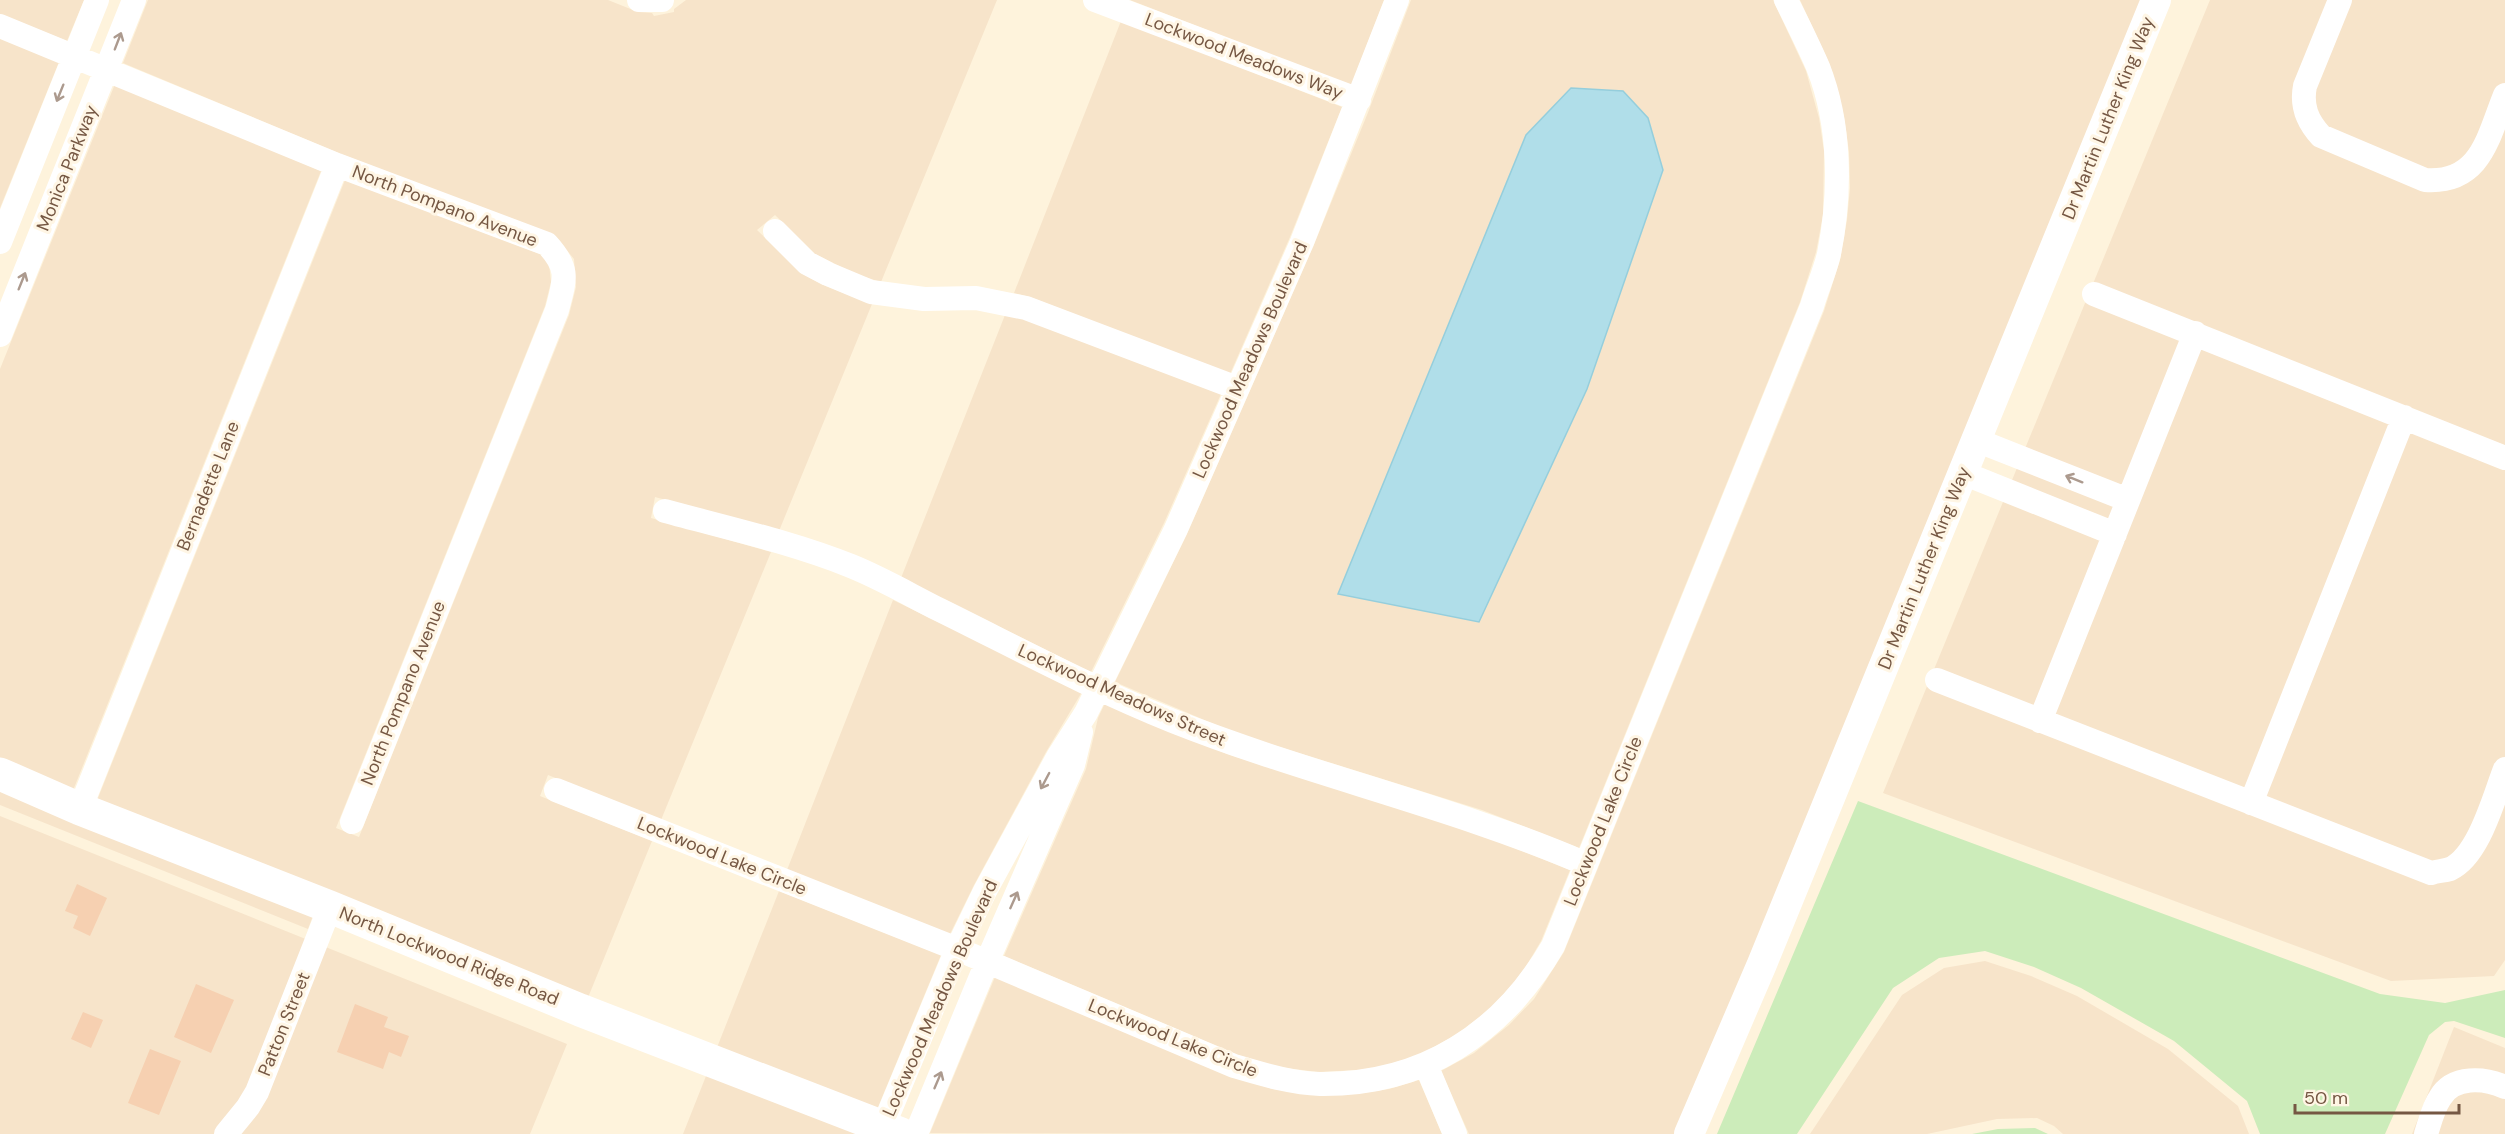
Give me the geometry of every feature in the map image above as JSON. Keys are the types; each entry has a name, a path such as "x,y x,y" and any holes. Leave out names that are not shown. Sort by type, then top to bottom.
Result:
{"main road":[{"name":"North Lockwood Ridge Road","path":"0,774 80,809 580,1010 892,1130"}],"street":[{"name":"Monica Parkway","path":"0,242 97,0"},
{"name":"Monica Parkway","path":"0,335 134,0"},
{"name":"Lockwood Meadows Way","path":"1095,0 1359,100"},
{"name":"Lockwood Meadows Boulevard","path":"892,1130 957,949 985,891 1046,778 1086,713 1176,529 1302,242 1397,0"},
{"name":"Lockwood Lake Circle","path":"556,790 957,949 1234,1066 1276,1078 1318,1084 1361,1082 1384,1078 1426,1065 1465,1044 1499,1017 1523,992 1553,946 1812,306 1828,256 1835,218 1836,151 1825,90 1818,68 1786,0"},
{"name":"Dr Martin Luther King Way","path":"1689,1134 1762,964 2156,0"},
{"path":"2340,0 2305,86 2303,99 2306,114 2321,136 2425,180 2440,181 2464,172 2475,163 2482,153 2505,95"},
{"name":"North Pompano Avenue","path":"0,26 337,165 547,244 561,260 564,283 553,321 352,822"},
{"name":"Bernadette Lane","path":"80,809 337,165"},
{"path":"775,231 807,263 871,292 924,299 976,298 1026,308 1237,388"},
{"path":"2094,294 2505,458"},
{"path":"2040,721 2195,333"},
{"path":"2251,803 2404,417"},
{"path":"1976,440 2128,500"},
{"path":"1963,473 2115,534"},
{"name":"Lockwood Meadows Street","path":"665,511 809,551 853,567 1098,687 1231,743 1478,821 1586,864"},
{"path":"1937,680 2431,873 2450,869 2467,856 2476,842 2505,769"},
{"name":"Lockwood Meadows Boulevard","path":"916,1134 987,962 1073,765 1086,713"},
{"name":"Patton Street","path":"226,1134 257,1092 330,908"},
{"path":"1426,1065 1455,1134"},
{"path":"2426,1134 2440,1096 2455,1084 2470,1080 2488,1080 2505,1087"}],"shaded area":[{"path":"0,0 84,0 67,41 0,14"},
{"path":"148,0 608,0 638,12 652,13 654,16 674,12 674,9 686,0 997,0 881,282 855,274 815,254 775,215 757,230 801,273 823,285 872,304 779,531 655,497 651,518 771,552 661,820 548,775 540,796 652,841 587,1000 96,803 345,180 540,254 549,264 551,282 545,306 336,828 359,837 569,315 576,287 574,259 556,237 341,154 123,63"},
{"path":"1130,0 1384,0 1351,86"},
{"path":"1411,0 1773,0 1806,71 1819,118 1824,151 1823,215 1816,252 1800,302 1579,848 1482,810 1235,733 1115,682 1187,534 1313,247"},
{"path":"1800,0 2142,0 1750,960 1676,1134 1469,1134 1441,1071 1474,1053 1509,1025 1534,999 1564,952 1824,311 1840,260 1850,188 1849,152 1844,116 1830,65"},
{"path":"2210,0 2505,0 2505,960 2494,976 2391,981 1883,793"},
{"path":"1121,21 1342,107 1290,237 1230,374 1030,297 1014,293"},
{"path":"0,38 59,62 0,208"},
{"path":"115,84 321,171 72,793 0,762 0,369"},
{"path":"1005,315 1023,319 1221,394 1164,523 1091,672 901,578"},
{"path":"893,600 1082,692 1046,752 950,934 787,870"},
{"path":"1105,703 1227,754 1474,832 1570,870 1541,941 1513,984 1490,1009 1457,1034 1420,1055 1380,1067 1318,1072 1278,1067 1238,1055 1004,956 1086,769 1098,718"},
{"path":"0,787 314,913 308,929 0,805"},
{"path":"0,816 567,1044 530,1134 0,1134"},
{"path":"779,891 941,955 876,1112 716,1050"},
{"path":"1985,961 2031,976 2077,996 2168,1049 2238,1106 2249,1134 2063,1134 2054,1126 2037,1118 1997,1119 1927,1134 1810,1134 1902,995 1944,968"},
{"path":"995,977 1230,1076 1273,1089 1318,1095 1363,1093 1389,1089 1419,1080 1442,1134 930,1133"},
{"path":"2454,1027 2505,1048 2505,1134 2412,1134"},
{"path":"708,1071 867,1134 683,1134"}],"green space":[{"path":"1858,801 2380,994 2445,1003 2505,990 2505,1038 2454,1021 2445,1022 2429,1035 2385,1134 2260,1134 2247,1101 2174,1041 2081,988 2034,967 1985,951 1939,958 1893,988 1797,1134 1717,1134"},
{"path":"2035,1128 2048,1134 1972,1134 1998,1129"}],"water":[{"path":"1571,88 1623,91 1648,118 1663,170 1587,389 1479,622 1338,594 1526,135"}],"building":[{"path":"77,884 107,898 90,936 73,928 78,916 65,911"},
{"path":"196,984 234,1000 211,1053 174,1037"},
{"path":"355,1004 388,1017 384,1027 409,1036 401,1057 389,1052 383,1069 337,1052"},
{"path":"83,1012 103,1020 91,1048 71,1039"},
{"path":"150,1049 181,1061 159,1115 128,1103"}]}
